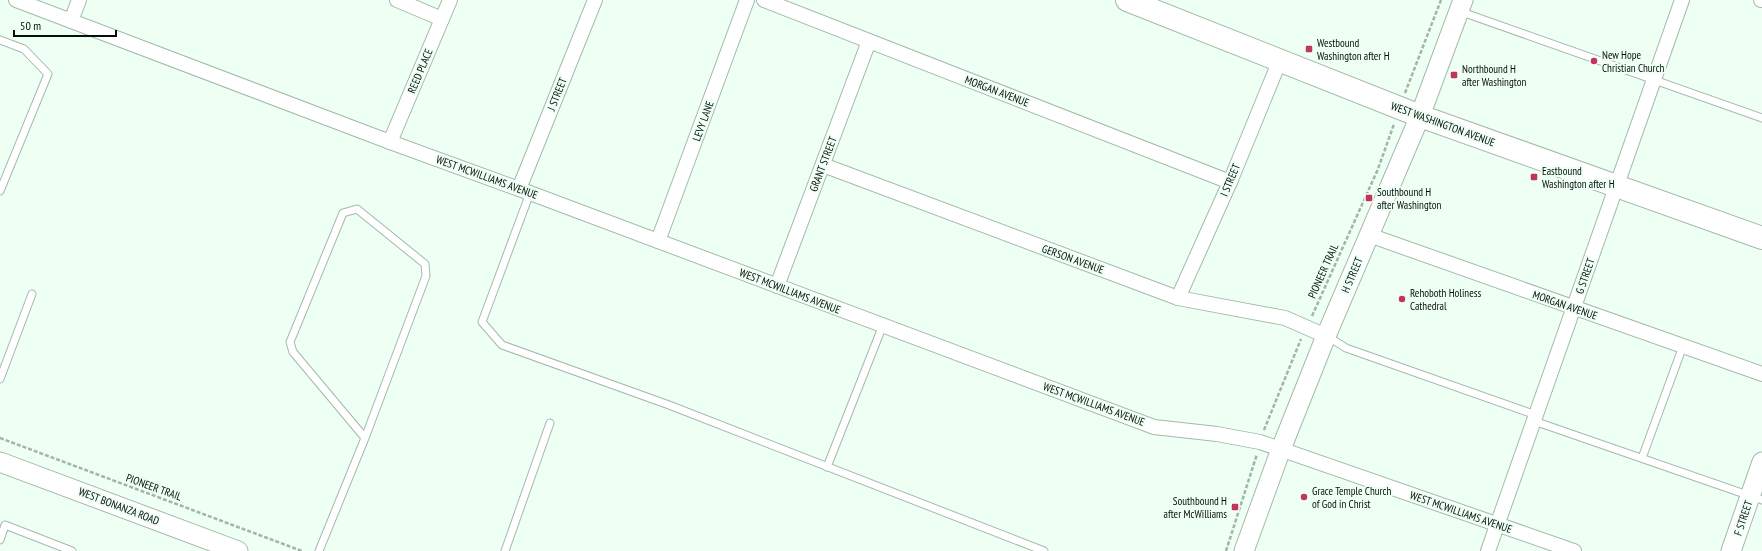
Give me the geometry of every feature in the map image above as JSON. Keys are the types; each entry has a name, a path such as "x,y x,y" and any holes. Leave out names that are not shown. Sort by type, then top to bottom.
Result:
{"main road":[{"name":"WEST WASHINGTON AVENUE","path":"1127,0 1420,116 1762,238"}],"street":[{"name":"WEST MCWILLIAMS AVENUE","path":"16,0 390,142 1154,427 1217,434 1260,442 1574,551"},
{"path":"71,21 79,0"},
{"path":"397,0 442,19"},
{"name":"REED PLACE","path":"390,142 450,0"},
{"name":"J STREET","path":"524,191 595,0"},
{"name":"LEVY LANE","path":"658,241 747,0"},
{"name":"MORGAN AVENUE","path":"764,0 1230,182"},
{"name":"G STREET","path":"1488,551 1682,0"},
{"name":"H STREET","path":"1244,551 1281,449 1326,336 1420,116 1461,6"},
{"name":"GRANT STREET","path":"778,286 869,41"},
{"name":"I STREET","path":"1178,298 1230,182 1280,60"},
{"name":"GERSON AVENUE","path":"823,165 1178,298 1285,318 1326,336"},
{"name":"MORGAN AVENUE","path":"1369,235 1762,374"},
{"name":"WEST BONANZA ROAD","path":"0,462 238,551"},
{"name":"F STREET","path":"1731,551 1756,498 1762,462"}],"lane":[{"path":"1461,6 1653,80 1762,118"},
{"path":"0,40 24,49 48,74 0,191"},
{"path":"524,191 482,322 502,345 669,405 1044,551"},
{"path":"319,551 365,438 426,276 425,264 357,209 343,213 290,342 293,352 365,438"},
{"path":"0,379 32,294"},
{"path":"828,467 883,325"},
{"path":"1326,336 1346,348 1642,458 1756,498"},
{"path":"1642,458 1683,346"},
{"path":"505,551 550,423"},
{"path":"0,540 5,526 72,551"}],"path":[{"name":"PIONEER TRAIL","path":"1226,551 1265,425 1378,169 1407,87 1441,0"},
{"name":"PIONEER TRAIL","path":"0,438 302,551"}],"place":[{"name":"Westbound Washington after H","path":"1309,49"},
{"name":"New Hope Christian Church","path":"1594,61"},
{"name":"Northbound H after Washington","path":"1454,75"},
{"name":"Eastbound Washington after H","path":"1534,177"},
{"name":"Southbound H after Washington","path":"1369,198"},
{"name":"Rehoboth Holiness Cathedral","path":"1402,299"},
{"name":"Grace Temple Church of God in Christ","path":"1304,497"},
{"name":"Southbound H after McWilliams","path":"1235,507"}]}
